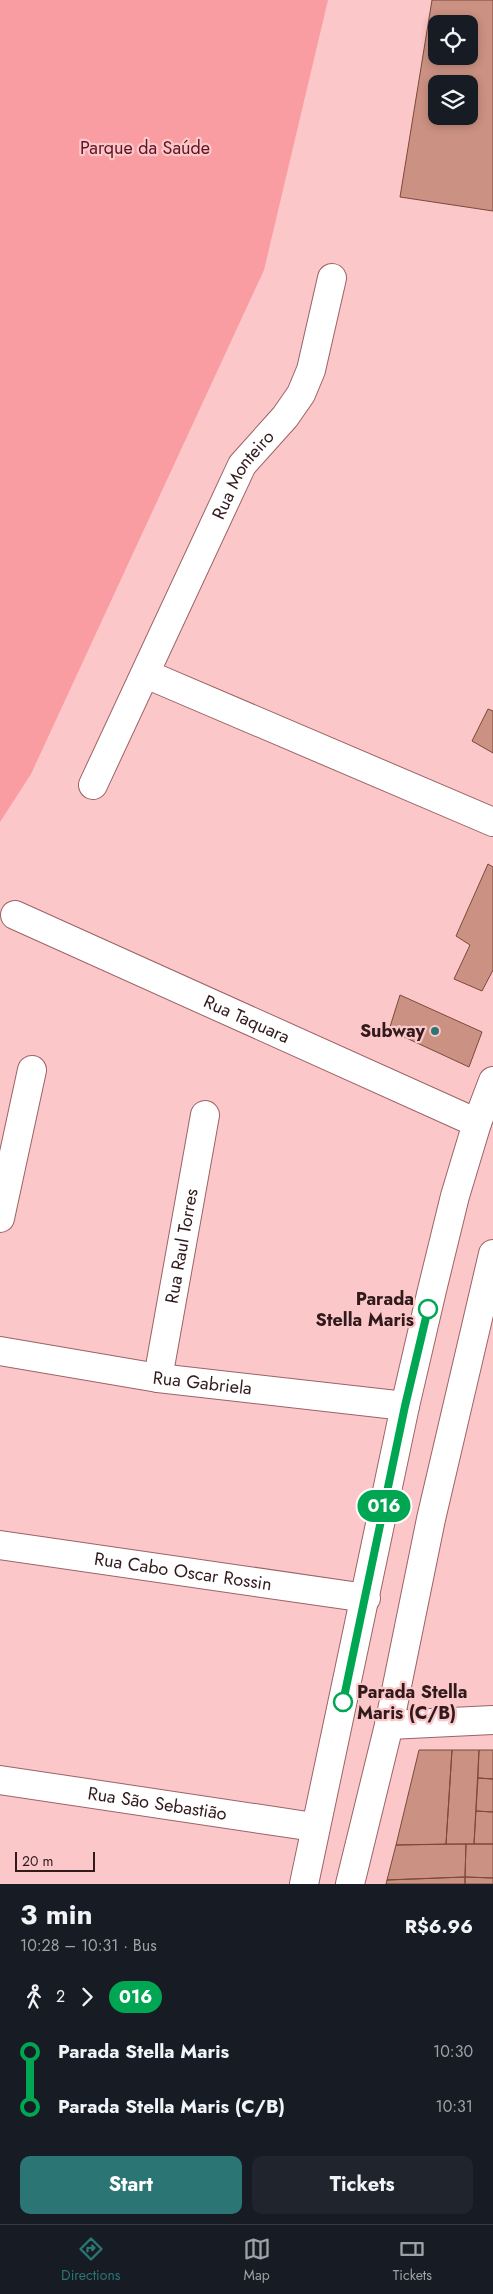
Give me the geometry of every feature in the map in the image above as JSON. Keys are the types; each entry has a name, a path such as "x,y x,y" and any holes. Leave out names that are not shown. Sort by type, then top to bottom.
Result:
{"street":[{"name":"Rua Monteiro","path":"94,785 146,674 182,591 242,465 285,417 301,394 311,370 332,278"},
{"path":"146,674 493,822"},
{"name":"Rua Taquara","path":"15,915 477,1123"},
{"path":"0,1218 32,1070"},
{"path":"304,1884 314,1827 366,1598 405,1406 455,1196 477,1123 493,1081"},
{"name":"Rua Raul Torres","path":"158,1378 205,1115"},
{"path":"350,1884 389,1725 431,1519 488,1296 493,1254"},
{"name":"Rua Gabriela","path":"0,1351 158,1378 405,1406"},
{"name":"Rua Cabo Oscar Rossin","path":"0,1545 366,1598"},
{"path":"389,1725 493,1720"},
{"name":"Rua São Sebastião","path":"0,1780 314,1827"}],"green space":[{"name":"Parque da Saúde","path":"0,0 328,0 264,270 31,774 0,822"}],"building":[{"path":"432,0 493,0 493,211 400,197 428,25 428,65 478,65 478,15 430,15"},
{"path":"488,709 493,711 493,753 472,741"},
{"path":"488,864 493,867 493,970 482,991 454,979 470,945 456,936"},
{"name":"Subway","path":"400,995 482,1032 469,1067 389,1030"},
{"path":"419,1750 452,1750 446,1844 396,1845"},
{"path":"452,1750 479,1750 474,1844 446,1844"},
{"path":"479,1750 493,1750 493,1779 478,1778"},
{"path":"478,1778 493,1779 493,1812 476,1811"},
{"path":"476,1811 493,1812 493,1844 474,1844"},
{"path":"466,1844 465,1877 387,1880 396,1845"},
{"path":"466,1844 493,1844 493,1878 465,1877"},
{"path":"465,1877 465,1884 386,1884 387,1880"},
{"path":"465,1877 493,1878 493,1884 465,1884"}],"bus line":[{"name":"016","path":"343,1702 405,1406 428,1309"}],"place":[{"name":"Subway","path":"435,1031"},
{"name":"Parada Stella Maris","path":"428,1309"},
{"name":"Parada Stella Maris (C/B)","path":"343,1702"}]}
